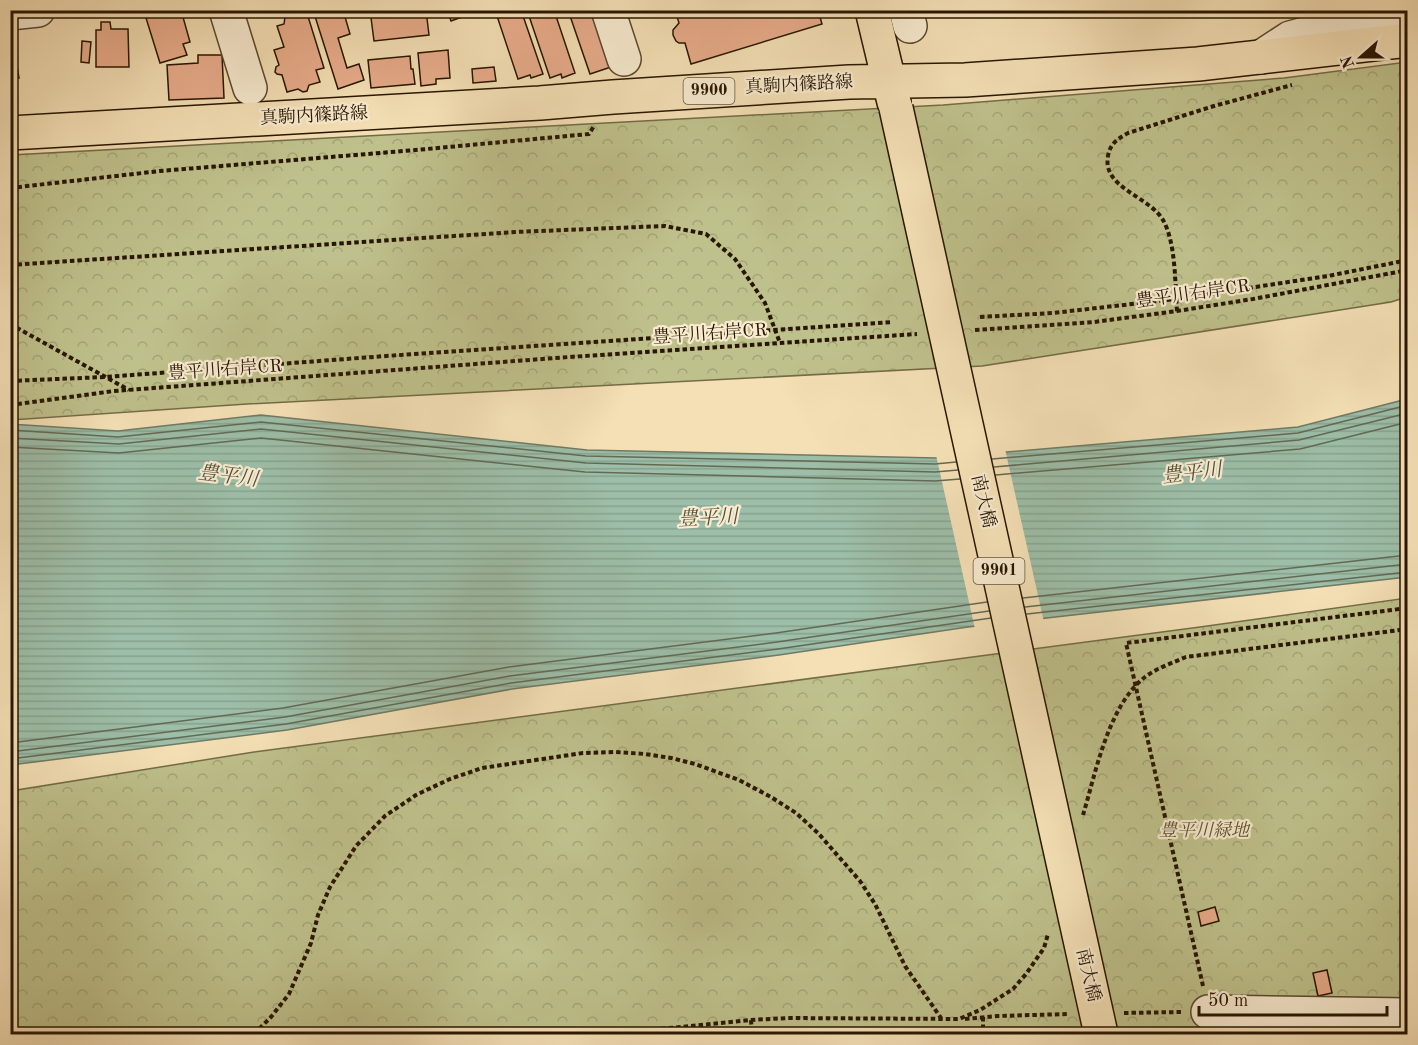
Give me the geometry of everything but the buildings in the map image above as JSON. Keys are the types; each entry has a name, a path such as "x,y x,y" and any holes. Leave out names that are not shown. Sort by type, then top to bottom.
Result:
{"main road":[{"name":"9901","path":"872,10 893,95"},
{"name":"真駒内篠路線","path":"10,133 540,103 849,82 893,95 977,80 1198,64 1407,40"},
{"name":"南大橋","path":"893,95 1101,1035"}],"street":[{"path":"10,13 38,10"},
{"path":"226,10 250,88"},
{"path":"608,10 624,59"},
{"path":"1261,57 1290,38 1393,10"},
{"path":"1208,1012 1407,1014"}],"path":[{"path":"1176,311 1168,232 1162,218 1153,207 1117,183 1109,172 1107,159 1111,146 1128,133 1295,84"},
{"path":"10,188 160,171 589,134 613,97"},
{"path":"10,265 515,232 665,226 706,234 735,259 765,303 780,343"},
{"path":"980,317 1053,313 1176,298 1328,276 1407,260"},
{"name":"豊平川右岸CR","path":"966,330 1094,322 1176,311 1407,270"},
{"path":"10,381 105,377 893,322"},
{"path":"10,324 129,390"},
{"name":"豊平川右岸CR","path":"10,405 129,390 581,356 920,334"},
{"path":"1208,1012 1126,643 1407,608"},
{"path":"1081,820 1117,711 1129,693 1155,670 1186,657 1407,629"},
{"path":"254,1035 289,994 311,943 318,915 330,887 356,846 386,816 416,795 450,779 482,768 583,753 615,752 672,758 695,764 739,780 796,813 818,833 860,881 875,904 905,966 942,1019"},
{"path":"609,1035 788,1018 959,1019 980,1010 1013,989 1044,948 1050,927"},
{"path":"983,1017 983,1035"},
{"path":"751,1020 752,1035"}],"green space":[{"path":"1407,62 1407,297 1391,302 982,366 247,404 11,420 11,155 943,105 1284,78"},
{"name":"豊平川緑地","path":"1407,598 1407,1034 11,1034 11,791 254,752"}],"water":[{"name":"豊平川","path":"1407,399 1407,577 968,627 779,655 512,689 287,730 11,765 10,424 118,431 261,415 587,450 936,458 1298,427"}],"pier":[{"path":"1005,449 1044,622 975,629 936,455"}]}
